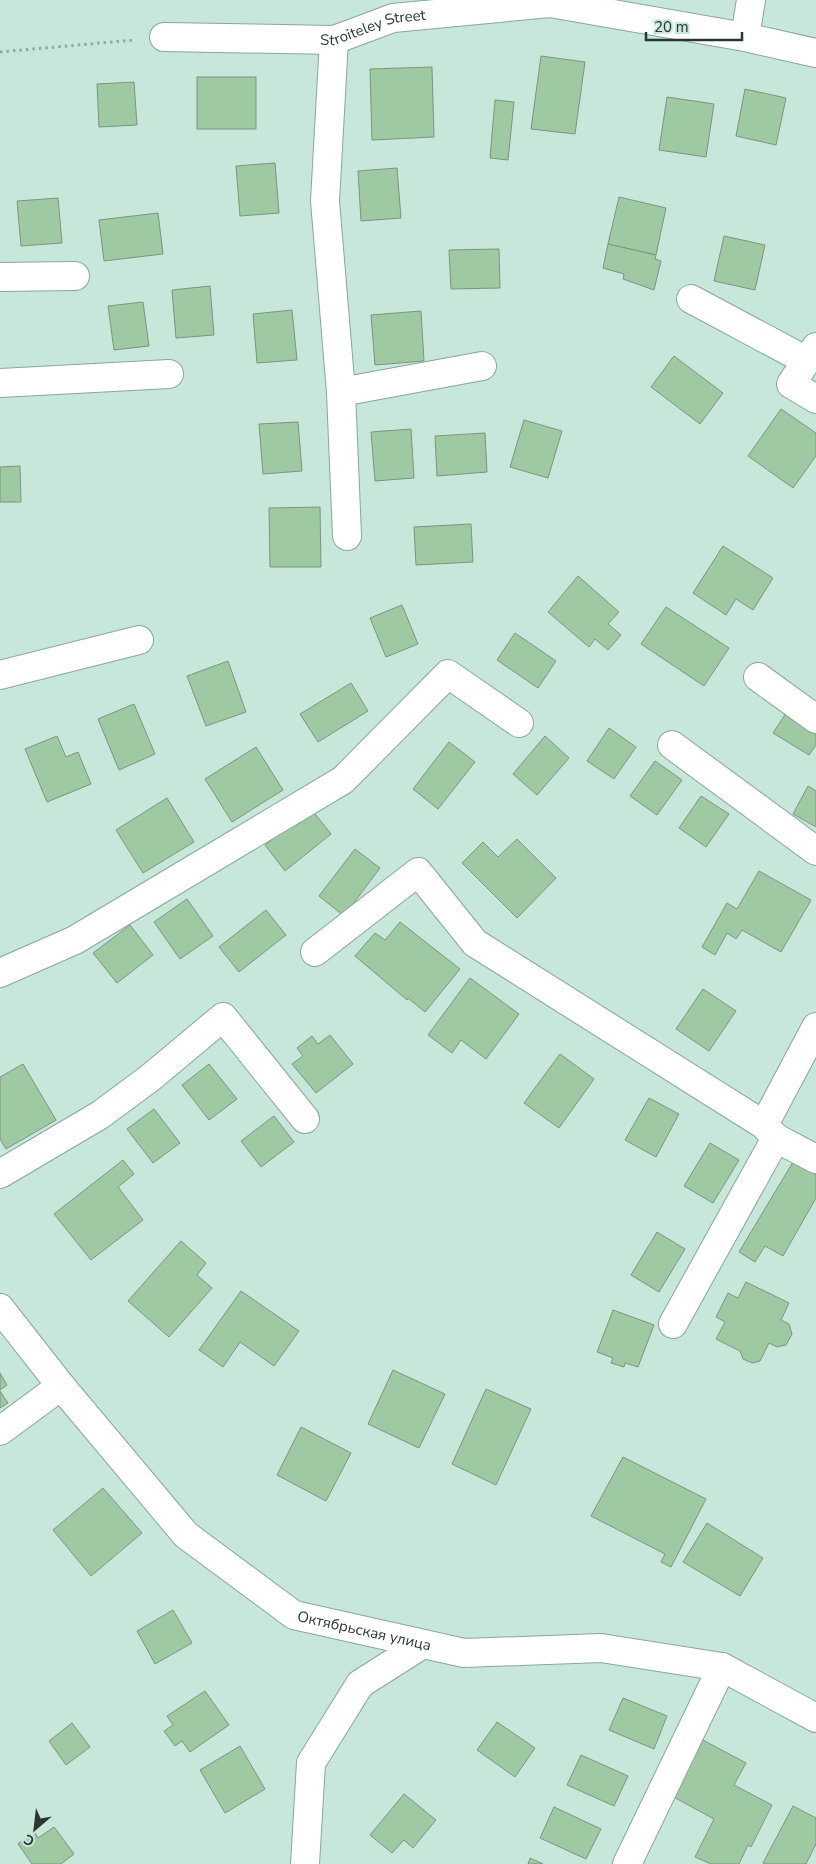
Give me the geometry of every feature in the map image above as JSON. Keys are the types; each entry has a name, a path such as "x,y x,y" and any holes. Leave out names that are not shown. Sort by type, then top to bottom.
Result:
{"street":[{"path":"745,37 752,0"},
{"name":"Stroiteley Street","path":"164,37 334,40 393,18 550,3 745,37 816,52"},
{"path":"334,40 325,201 341,392 347,536"},
{"path":"0,277 75,276"},
{"path":"691,299 811,354 791,384 816,399"},
{"path":"341,392 482,366"},
{"path":"0,383 169,374"},
{"path":"0,675 139,640"},
{"path":"0,973 75,940 343,780 448,674 519,723"},
{"path":"758,677 816,719"},
{"path":"672,745 816,851"},
{"path":"315,952 418,872 475,943 816,1160"},
{"path":"0,1174 100,1115 150,1078 224,1017 305,1119"},
{"path":"673,1324 770,1132 816,1028"},
{"name":"Октябрьская улица","path":"0,1308 61,1386 186,1535 294,1615 464,1653 601,1648 722,1667 816,1718"},
{"path":"0,1431 61,1386"},
{"path":"305,1864 311,1763 360,1684 423,1644"},
{"path":"627,1864 722,1667"}],"path":[{"path":"0,52 164,37"}],"building":[{"path":"541,56 585,62 575,134 531,129"},
{"path":"432,67 434,137 372,140 370,69"},
{"path":"197,77 256,77 256,129 197,129"},
{"path":"134,82 137,125 99,127 97,84"},
{"path":"745,89 786,98 776,145 736,136"},
{"path":"667,97 714,104 706,157 659,150"},
{"path":"495,100 514,102 508,160 490,158"},
{"path":"275,163 279,213 240,216 236,166"},
{"path":"397,168 401,218 361,221 358,171"},
{"path":"619,197 666,208 656,255 608,244"},
{"path":"58,198 62,243 21,246 17,201"},
{"path":"158,213 163,254 104,261 99,220"},
{"path":"724,236 765,245 755,290 714,281"},
{"path":"608,244 656,255 655,259 661,261 654,290 623,279 624,274 603,268"},
{"path":"499,249 500,288 451,289 449,250"},
{"path":"210,286 214,335 176,338 172,290"},
{"path":"143,302 149,346 114,350 108,306"},
{"path":"292,310 297,360 257,363 253,314"},
{"path":"421,311 424,361 375,365 371,315"},
{"path":"674,356 723,393 700,424 651,387"},
{"path":"781,409 816,433 816,456 793,488 748,456"},
{"path":"524,420 562,431 548,478 510,467"},
{"path":"298,422 302,471 263,474 259,424"},
{"path":"411,429 414,478 375,481 371,432"},
{"path":"485,433 487,472 437,476 435,436"},
{"path":"20,466 21,502 0,502 0,467"},
{"path":"320,507 321,567 270,567 269,508"},
{"path":"471,524 473,562 416,565 414,527"},
{"path":"723,546 773,578 753,610 736,599 726,615 693,593"},
{"path":"578,576 619,612 608,624 621,635 608,650 595,639 589,647 548,612"},
{"path":"402,605 418,644 386,657 370,618"},
{"path":"666,607 729,648 704,686 641,644"},
{"path":"515,633 556,661 538,688 497,660"},
{"path":"228,661 246,712 206,726 187,676"},
{"path":"351,683 368,711 318,742 300,714"},
{"path":"134,704 155,754 119,770 98,719"},
{"path":"790,707 816,723 816,745 809,755 773,733"},
{"path":"609,728 636,747 614,779 587,761"},
{"path":"57,736 66,757 78,752 91,784 47,802 25,749"},
{"path":"545,736 569,758 537,795 513,774"},
{"path":"449,742 475,762 438,809 413,789"},
{"path":"256,747 283,790 232,822 205,779"},
{"path":"655,761 682,780 657,815 630,796"},
{"path":"808,786 816,791 816,827 793,814"},
{"path":"701,796 729,814 706,847 679,828"},
{"path":"167,798 194,842 143,873 116,830"},
{"path":"311,809 331,834 285,871 265,845"},
{"path":"517,839 556,878 517,918 462,863 483,842 498,857"},
{"path":"355,849 380,868 344,916 319,896"},
{"path":"759,871 811,900 781,952 742,930 736,939 727,933 715,955 702,947 727,903 737,909"},
{"path":"187,899 213,936 180,959 154,922"},
{"path":"266,910 286,935 239,972 219,947"},
{"path":"400,922 460,969 425,1012 408,998 407,1000 355,956 375,933 385,940"},
{"path":"130,925 153,955 117,983 93,953"},
{"path":"470,978 519,1014 486,1059 461,1040 452,1053 428,1035"},
{"path":"703,989 736,1011 709,1051 676,1029"},
{"path":"330,1035 353,1064 316,1093 292,1064 303,1056 297,1048 312,1036 318,1044"},
{"path":"560,1054 594,1079 559,1128 524,1103"},
{"path":"23,1064 56,1120 6,1149 0,1139 0,1077"},
{"path":"209,1064 237,1099 209,1120 182,1085"},
{"path":"649,1098 679,1114 656,1157 625,1140"},
{"path":"154,1109 180,1143 153,1163 127,1129"},
{"path":"274,1116 294,1142 261,1167 241,1141"},
{"path":"710,1143 739,1160 713,1203 684,1186"},
{"path":"123,1160 134,1174 118,1187 143,1220 91,1260 54,1214"},
{"path":"793,1162 816,1175 816,1198 783,1256 765,1246 755,1262 739,1252"},
{"path":"657,1232 685,1249 659,1292 631,1275"},
{"path":"181,1241 206,1263 197,1275 212,1288 169,1337 128,1301"},
{"path":"746,1282 789,1303 781,1320 789,1324 792,1334 786,1345 777,1347 769,1343 760,1361 752,1363 743,1359 740,1351 716,1339 725,1322 716,1317 728,1293 738,1298"},
{"path":"241,1291 299,1331 274,1366 240,1342 223,1367 199,1350"},
{"path":"613,1310 654,1325 638,1367 625,1363 624,1367 611,1363 613,1358 597,1352"},
{"path":"393,1370 445,1394 419,1448 368,1424"},
{"path":"0,1373 7,1385 0,1390"},
{"path":"486,1389 531,1409 496,1485 452,1464"},
{"path":"0,1391 8,1403 0,1408"},
{"path":"301,1427 351,1453 326,1501 277,1475"},
{"path":"623,1457 706,1499 671,1567 661,1562 665,1554 591,1516"},
{"path":"103,1488 142,1533 91,1576 53,1530"},
{"path":"707,1523 763,1558 740,1596 683,1562"},
{"path":"173,1610 192,1643 155,1664 137,1631"},
{"path":"205,1691 229,1725 190,1752 182,1741 175,1746 164,1731 173,1725 167,1716"},
{"path":"623,1698 667,1716 654,1749 609,1730"},
{"path":"497,1722 535,1748 515,1777 477,1750"},
{"path":"72,1723 90,1747 66,1765 49,1741"},
{"path":"701,1739 746,1763 734,1785 772,1805 751,1847 748,1845 739,1864 711,1864 695,1857 714,1819 670,1795"},
{"path":"240,1746 265,1789 225,1813 200,1770"},
{"path":"581,1755 628,1776 614,1806 567,1785"},
{"path":"404,1794 436,1820 413,1848 404,1840 392,1853 370,1835"},
{"path":"793,1806 816,1818 816,1844 806,1864 764,1864 763,1863"},
{"path":"554,1807 601,1829 586,1859 540,1838"},
{"path":"54,1827 74,1854 61,1864 32,1864 18,1844 34,1831 38,1838"},
{"path":"530,1858 543,1864 528,1864"}]}
